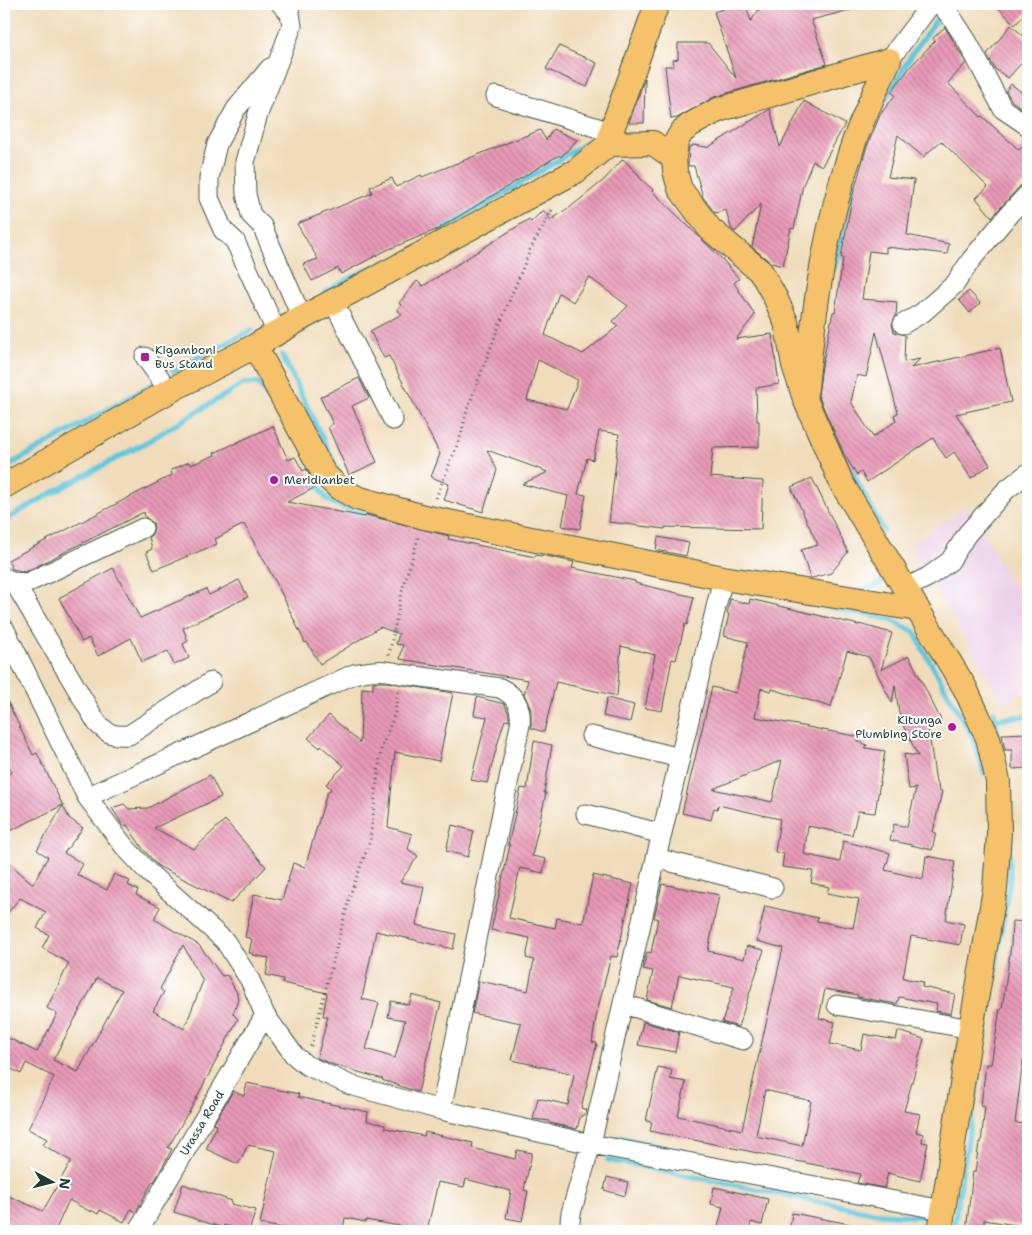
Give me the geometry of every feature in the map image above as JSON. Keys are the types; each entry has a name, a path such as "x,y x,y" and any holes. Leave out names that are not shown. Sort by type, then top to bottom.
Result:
{"main road":[{"path":"4,486 169,391 576,171 610,138 657,4"},
{"path":"889,60 718,110 690,125 681,133 676,142 674,158 680,189 710,229 761,272 775,297 786,322 794,365 805,400 842,484 965,688 988,738 998,781 999,834 995,889 941,1220"},
{"path":"805,400 812,327 833,213 853,144 889,60"},
{"path":"610,138 653,143 674,158"},
{"path":"255,346 324,474 338,487 357,498 424,517 723,578 917,609"}],"street":[{"path":"282,4 290,13 292,26 258,114 245,162 246,194 251,215 262,226 302,318"},
{"path":"889,60 920,13 931,4"},
{"path":"940,4 967,41 1002,109 1028,126"},
{"path":"277,333 235,241 223,230 209,198 209,178 217,144 236,109 280,56"},
{"path":"496,96 610,138"},
{"path":"902,324 922,313 955,284 971,260 1028,194"},
{"path":"333,301 393,420"},
{"path":"145,357 169,391"},
{"path":"908,587 928,577 950,560 967,534 1006,490 1028,473"},
{"path":"9,580 27,583 143,528"},
{"path":"569,1231 571,1213 591,1144 656,858 723,578"},
{"path":"9,580 97,723 107,733 117,736 129,735 211,682"},
{"path":"4,628 87,797 136,859 177,899 225,941 250,980 265,1015 294,1055 306,1065 350,1084 441,1110 941,1220"},
{"path":"87,797 354,674 375,670 394,672 500,688 515,698 521,716 441,1110"},
{"path":"591,736 680,758"},
{"path":"586,814 662,834"},
{"path":"656,858 773,888"},
{"path":"623,1004 743,1040"},
{"path":"837,1005 971,1029"},
{"name":"Urassa Road","path":"138,1231 265,1015"}],"path":[{"path":"306,1065 350,895 370,841 381,749 395,713 394,672 403,587 424,517 439,493 461,435 470,401 530,250 557,201"}],"shaded area":[{"path":"967,506 1028,610 1028,689 1004,704 909,545"}],"building":[{"path":"737,4 745,4 751,21 763,4 853,4 854,9 811,20 827,64 714,97 677,118 671,119 665,66 674,66 673,60 678,59 678,43 708,43 736,78 714,12"},
{"path":"995,4 1028,4 1028,11 1015,25"},
{"path":"1011,25 1028,40 1028,56 1008,78 995,69 987,54"},
{"path":"945,27 966,63 948,83 981,117 1019,150 1028,141 1028,183 1020,186 992,217 976,198 988,187 941,141 923,157 898,135 888,177 914,180 907,235 949,244 947,254 886,247 886,253 869,251 862,299 897,302 896,316 892,324 894,332 905,335 904,362 920,359 911,368 1000,348 1011,402 956,414 990,465 971,478 954,452 946,458 933,438 867,482 861,472 857,475 844,454 818,395 822,366 833,312 835,312 843,258 841,257 852,198 866,149 880,115 895,95 891,92 911,66 935,41 933,38","holes":["876,332 898,413 894,415 896,421 873,437 851,402 857,375 866,377"]},
{"path":"559,46 597,63 587,87 546,69"},
{"path":"645,78 644,123 629,123"},
{"path":"1011,84 1028,97 1028,113 1012,101 1006,91"},
{"path":"804,101 845,124 822,166 813,161 803,185 794,229 791,228 783,266 771,263 752,247 761,204 735,232 731,228 726,210 715,213 703,197 694,166 688,166 689,147 692,147 692,145 707,148 770,109 780,147"},
{"path":"553,129 577,140 561,157 559,155 438,229 387,250 341,274 338,268 312,281 303,264 318,259 297,224 372,193 370,187 392,178 396,187 421,175 422,177 540,130 546,140"},
{"path":"623,159 652,191 723,260 739,279 734,283 755,315 736,339 772,334 779,384 756,388 759,447 713,448 710,477 763,481 761,529 665,527 665,529 609,522 619,434 599,431 593,460 587,458 578,494 586,495 580,529 562,526 568,496 522,484 548,472 487,450 497,470 483,512 444,500 449,484 431,477 440,454 389,356 384,358 370,331 402,314 397,310 401,305 399,303 417,281 423,286 529,219 531,222 543,210 551,220 604,180","holes":["589,277 628,306 613,321 618,326 583,354 545,335 559,293 573,302","538,360 578,380 567,409 527,400"]},
{"path":"969,291 980,303 970,313 959,300"},
{"path":"359,378 369,398 352,406 377,462 349,475 328,427 333,424 320,397"},
{"path":"273,426 288,460 295,457 303,471 306,469 316,487 287,502 365,517 366,515 449,536 448,539 535,557 535,555 541,555 574,562 572,568 635,581 635,583 694,597 676,660 672,659 662,711 645,708 655,655 621,646 617,696 556,682 544,732 531,728 531,710 524,694 528,680 400,659 403,645 396,644 399,634 380,627 320,664 307,642 305,643 279,588 244,524 215,539 217,544 154,570 146,552 152,549 149,537 154,528 153,523 145,517 144,512 25,572 12,569 8,560 172,475 171,470 189,462 191,465 215,455 214,453"},
{"path":"812,478 848,552 831,573 810,578 801,550 818,545 791,487"},
{"path":"658,537 689,543 686,556 656,550"},
{"path":"113,568 140,618 206,589 209,595 239,580 248,597 183,628 188,641 183,644 189,658 174,665 168,651 142,662 131,638 98,656 89,638 82,642 59,598"},
{"path":"730,599 749,604 750,599 892,633 881,670 909,656 941,720 928,726 936,783 938,783 939,791 942,791 933,832 936,833 932,850 890,840 894,824 907,827 916,788 909,789 904,754 918,756 900,719 895,685 892,703 869,657 847,651 831,707 772,689 771,691 761,688 755,717 860,737 858,741 867,745 865,748 885,751 875,813 858,811 852,835 808,826 804,854 840,862 843,841 890,853 885,870 923,879 926,856 955,861 946,920 964,924 960,945 911,936 903,978 923,982 922,987 955,994 951,1014 936,1011 937,1004 899,997 897,1004 825,989 819,1018 835,1022 830,1044 861,1050 864,1034 896,1040 898,1031 924,1039 904,1111 920,1114 916,1132 923,1134 922,1142 928,1143 920,1181 888,1173 884,1188 857,1183 860,1174 650,1131 652,1122 646,1121 658,1067 672,1070 670,1079 686,1082 678,1116 742,1130 783,948 757,941 765,906 818,918 817,921 853,928 859,899 827,893 829,887 811,883 813,871 782,867 784,853 775,852 780,819 718,805 717,809 714,808 711,820 682,813 712,687 736,693 748,642 724,636 729,614 727,614","holes":["782,760 772,802 713,789","765,1090 811,1101 802,1146 756,1136"]},
{"path":"373,682 387,682 453,693 439,761 395,752 388,827 412,834 408,849 418,856 400,882 424,887 416,925 456,934 453,949 376,931 362,999 379,1003 366,1049 395,1058 405,1020 388,1017 391,1001 409,1005 412,995 441,1003 418,1092 317,1058 328,1016 323,1016 327,993 282,983 283,979 266,975 269,958 249,953 252,939 245,937 254,894 282,900 293,863 305,867 327,793 331,789 326,784 344,766 321,746 320,748 308,738 329,715 360,743 362,688 373,689"},
{"path":"4,694 33,755 37,753 63,805 4,834 4,776 12,772 4,756"},
{"path":"477,697 504,704 509,714 509,721 505,720 500,735 487,783 471,780 487,717 474,715"},
{"path":"607,698 634,705 630,722 603,716"},
{"path":"1028,733 1028,768 1012,769 1012,750 1005,750 1002,734"},
{"path":"534,741 552,745 544,793 546,793 532,856 546,859 543,873 520,868 509,918 555,928 557,918 583,923 593,875 633,884 617,957 611,956 597,1012 592,1042 597,1043 581,1108 587,1110 580,1117 577,1129 550,1123 549,1121 533,1119 538,1098 568,1105 574,1074 512,1060 521,1023 472,1013 479,981 528,991 534,960 526,958 530,938 491,930 521,788 527,789"},
{"path":"210,775 221,797 154,828 194,849 225,820 266,867 231,903 158,866 143,849 127,825 123,826 112,808 124,804 129,809 148,808"},
{"path":"63,805 69,818 83,828 64,853 83,864 77,875 107,890 114,874 130,881 128,885 138,890 136,895 160,907 154,919 199,945 222,976 227,975 237,993 238,1000 233,1014 238,1019 168,1148 172,1149 136,1212 131,1209 124,1222 100,1210 98,1214 91,1210 91,1212 69,1200 55,1231 4,1231 4,1194 43,1211 71,1161 43,1145 47,1139 28,1129 54,1077 26,1063 21,1074 6,1066 11,1055 4,1052 4,1036 37,1052 57,1014 47,1008 69,963 42,948 49,935 37,928 46,912 20,898 4,917 4,859 33,884 48,857 37,850","holes":["183,945 203,981 184,1029 153,1011 164,992 160,989","97,978 122,990 78,1072 53,1060"]},
{"path":"452,825 474,831 468,857 446,851"},
{"path":"662,884 719,895 708,951 744,959 747,946 764,950 738,1027 722,1022 734,987 679,975 672,1007 647,1000 653,971 643,969 647,952 651,953 658,918 654,918"},
{"path":"1012,921 1028,922 1028,1061 1023,1060 1015,1123 1028,1124 1028,1227 984,1220 984,1231 966,1231 973,1172 975,1172 979,1143 981,1143 985,1107 981,1106 986,1064 991,1064 1000,1009 1002,1009 1011,945"},
{"path":"643,1022 679,1032 675,1052 638,1045"},
{"path":"247,1083 299,1094 298,1097 368,1112 367,1121 385,1125 385,1128 424,1136 425,1132 473,1143 472,1148 515,1159 517,1150 532,1153 524,1190 528,1191 522,1221 506,1218 511,1191 466,1179 464,1187 438,1182 427,1231 345,1218 343,1231 300,1231 260,1224 276,1151 248,1145 238,1164 206,1149 217,1125 214,1124 215,1121 233,1091 244,1096"},
{"path":"607,1177 628,1182 625,1196 604,1190"},
{"path":"183,1184 232,1201 231,1204 256,1210 249,1231 224,1225 223,1228 174,1212"},
{"path":"714,1187 768,1199 762,1225 751,1222 749,1231 717,1231 723,1207 711,1204"},
{"path":"792,1213 850,1224 849,1231 792,1231 792,1227 790,1227"}],"waterway":[{"path":"877,114 912,54 942,12"},
{"path":"442,230 586,143"},
{"path":"834,269 853,183"},
{"path":"325,292 374,266"},
{"path":"173,371 252,330"},
{"path":"282,355 341,477"},
{"path":"4,468 157,382"},
{"path":"4,521 145,443 243,384 258,383 274,405"},
{"path":"837,446 883,530"},
{"path":"314,478 323,495 332,503 351,510 378,516"},
{"path":"861,589 879,584 888,576"},
{"path":"807,603 889,619 915,632 975,742 984,773"},
{"path":"994,712 998,734"},
{"path":"995,719 1028,716"},
{"path":"953,1231 1010,878 1009,853"},
{"path":"618,1137 682,1152"},
{"path":"608,1160 882,1214 929,1217"}],"place":[{"name":"Kigamboni Bus Stand","path":"145,357"},
{"name":"Meridianbet","path":"274,480"},
{"name":"Kitunga Plumbing Store","path":"952,727"}]}
